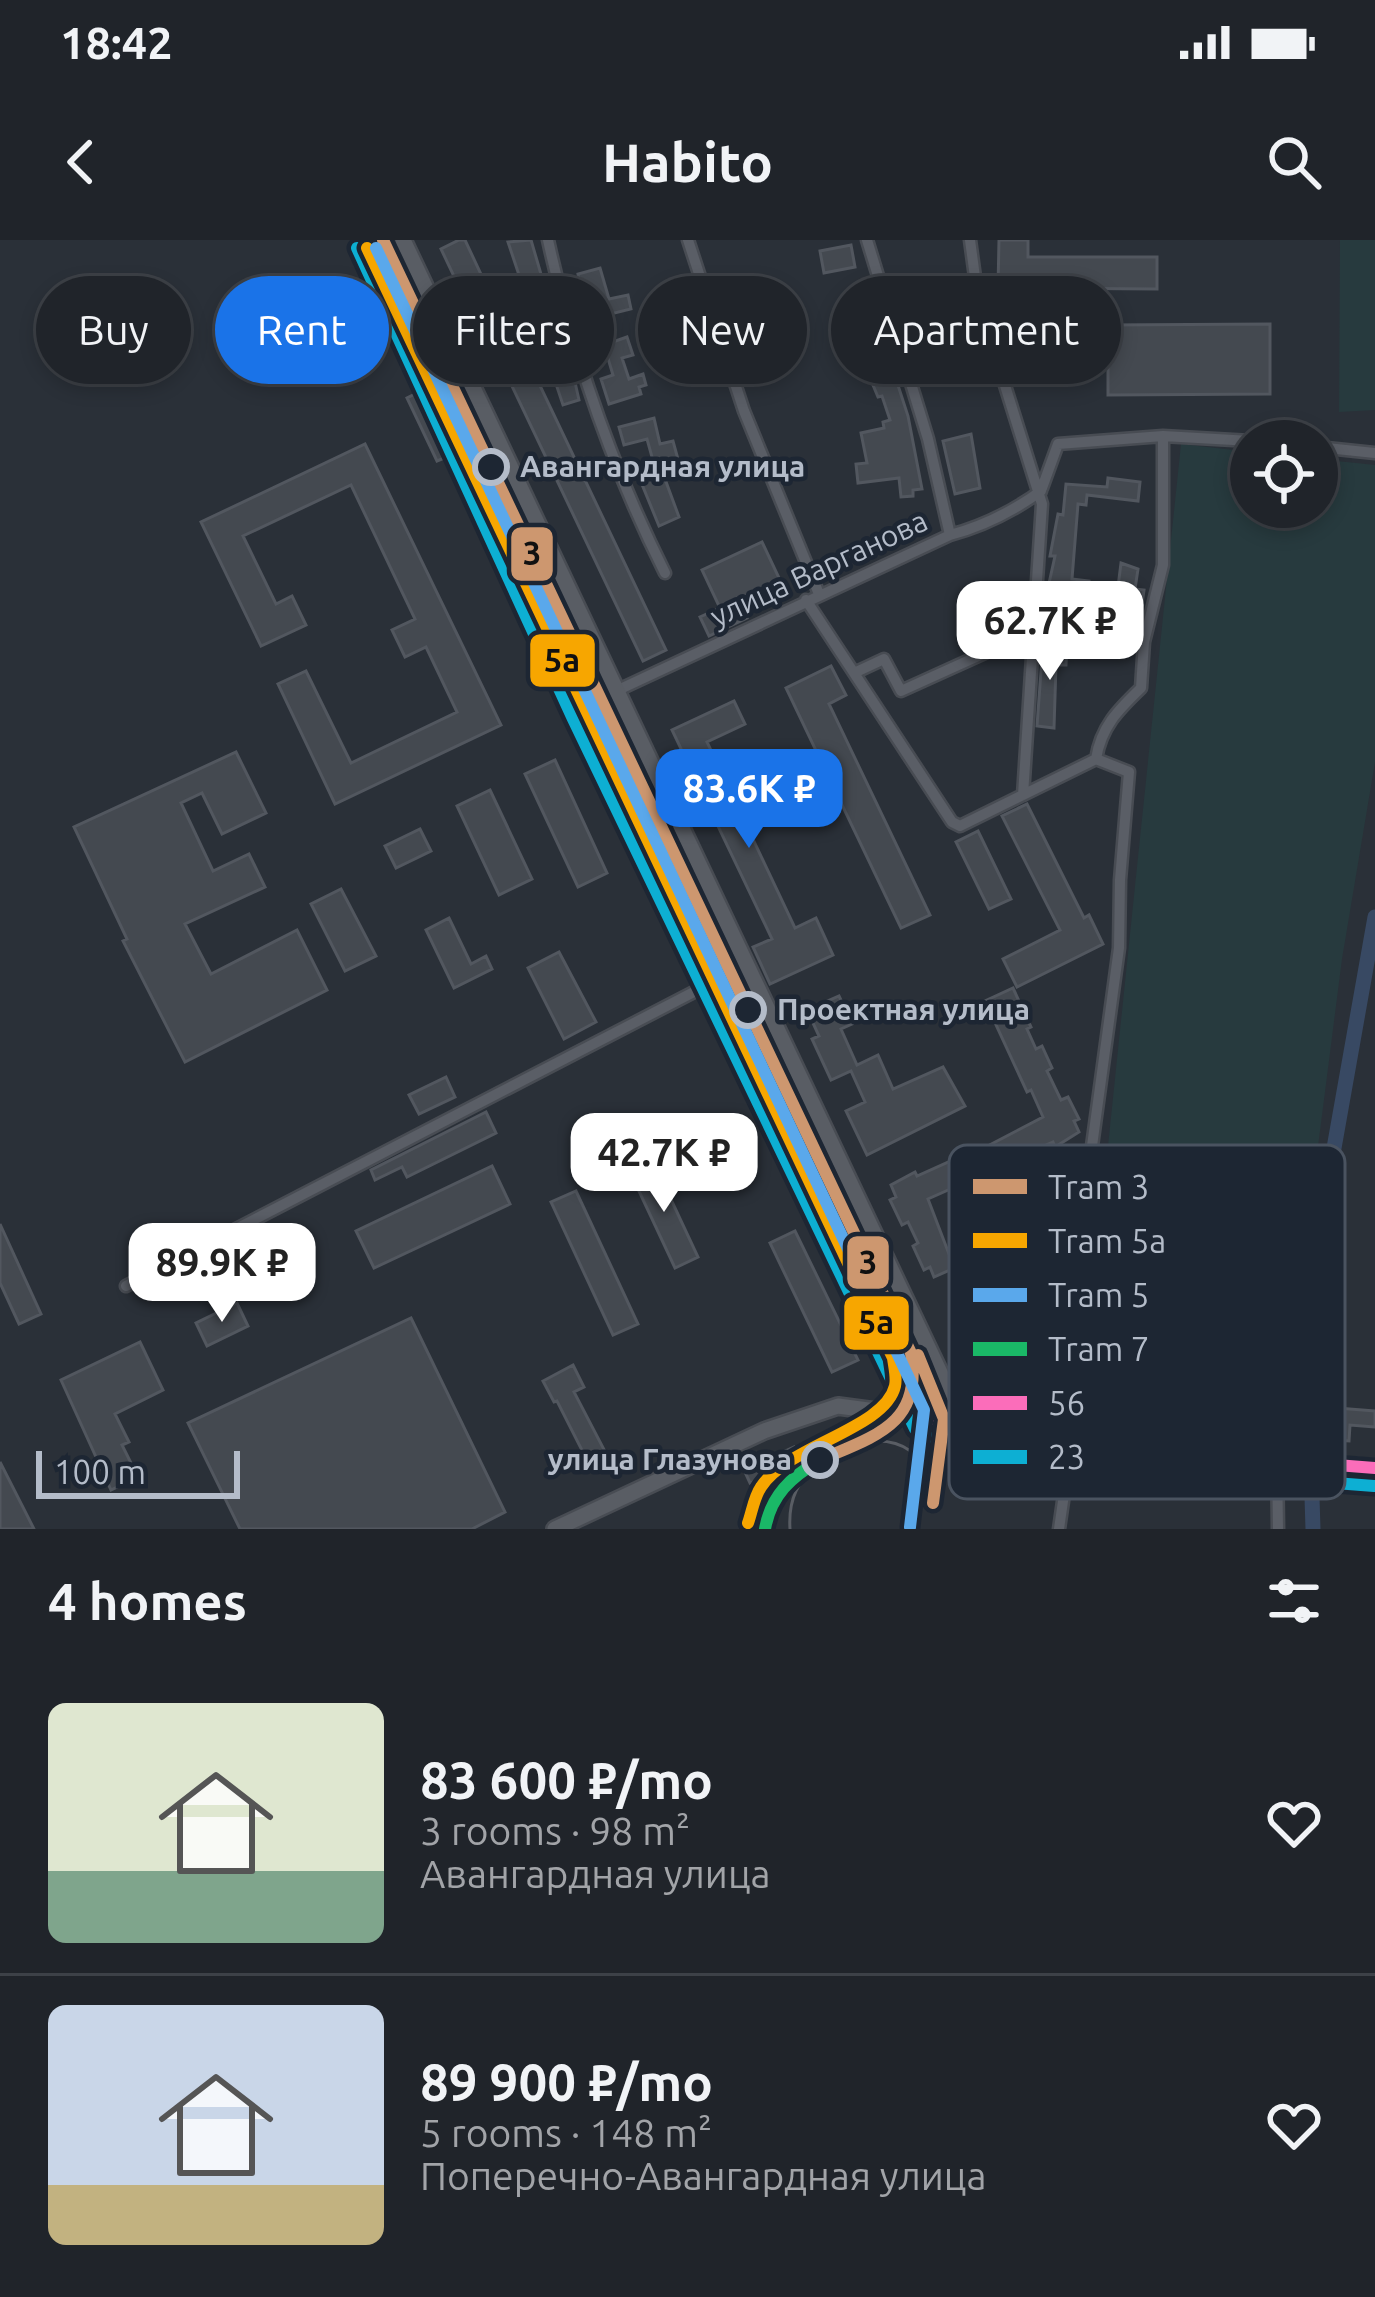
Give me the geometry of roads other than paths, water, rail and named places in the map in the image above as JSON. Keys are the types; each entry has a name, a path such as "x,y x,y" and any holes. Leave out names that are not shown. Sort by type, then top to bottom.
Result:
{"main road":[{"path":"373,240 717,980 782,1106 929,1418"},
{"path":"403,240 949,1392"},
{"path":"555,1529 808,1414 838,1406 949,1420"},
{"path":"1345,1465 1375,1468"}],"street":[{"path":"548,240 558,288 605,433 664,573"},
{"path":"688,240 744,410 819,594"},
{"path":"867,240 928,439 950,535"},
{"path":"970,240 978,299 1041,491"},
{"path":"1096,759 1099,740 1112,716 1141,688 1144,642 1163,566 1163,436"},
{"path":"1023,795 1041,491 1058,444 1163,436 1230,440"},
{"path":"1338,449 1375,453"},
{"name":"улица Варганова","path":"616,691 819,594 950,535 977,528 1041,491"},
{"path":"806,600 952,822 960,826 1096,759 1129,772 1119,948 1094,1145"},
{"path":"854,673 884,658 901,691 1030,632"},
{"path":"126,1286 717,980"},
{"path":"1059,1529 1063,1499"},
{"path":"1278,1499 1278,1529"}],"waterway":[{"path":"1335,1145 1375,917"},
{"path":"1312,1499 1313,1529"}],"tram line":[{"name":"3","path":"383,240 911,1353 913,1377 902,1412 876,1434 820,1460"},
{"name":"5а","path":"367,248 893,1358 896,1383 887,1401 855,1426 774,1472 759,1491 748,1523"},
{"name":"5","path":"376,248 924,1410 910,1527"},
{"name":"3","path":"918,1355 944,1419 933,1503"},
{"path":"855,1444 886,1442 910,1451 927,1472 933,1503"},
{"path":"790,1529 796,1491 820,1460"},
{"name":"7","path":"765,1529 784,1488 820,1460"}],"place":[{"name":"Авангардная улица","path":"491,467"},
{"name":"Проектная улица","path":"748,1010"},
{"name":"улица Глазунова","path":"820,1460"}]}
